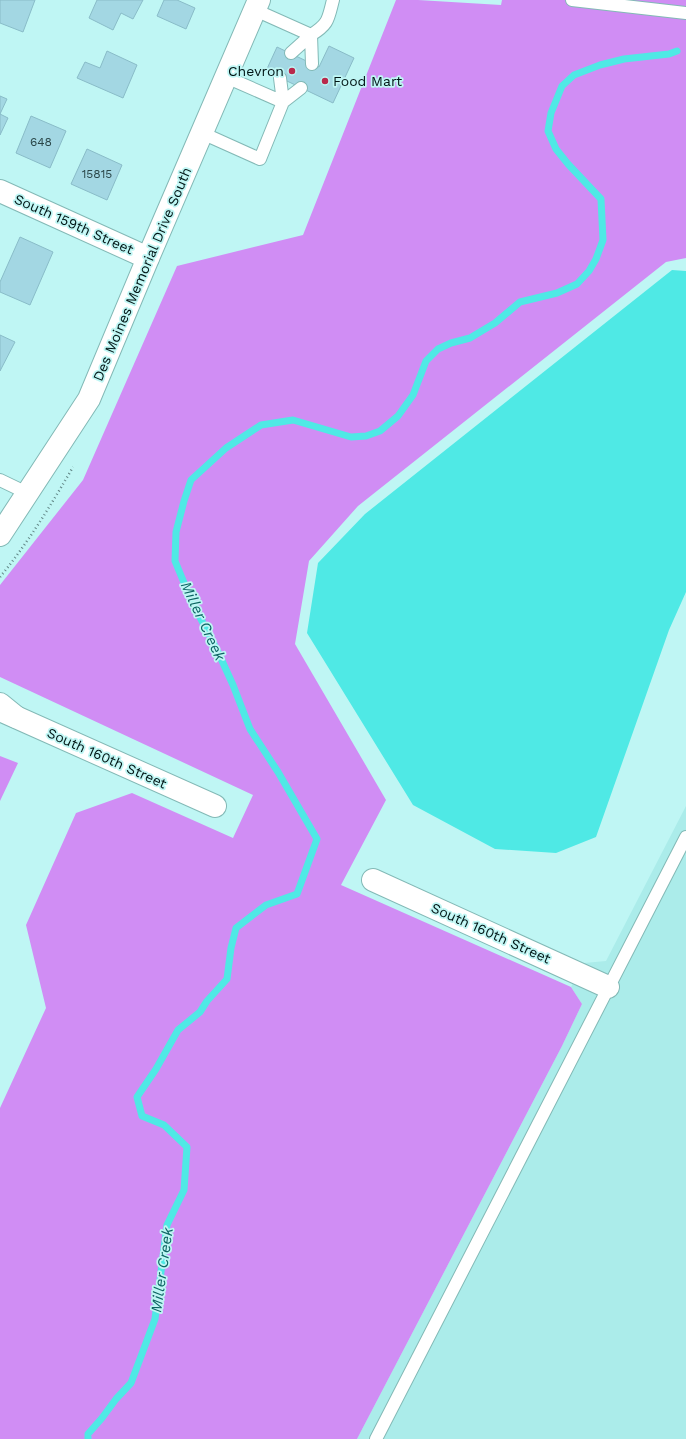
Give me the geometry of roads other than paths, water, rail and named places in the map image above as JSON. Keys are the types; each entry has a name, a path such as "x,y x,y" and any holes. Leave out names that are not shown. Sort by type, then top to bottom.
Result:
{"street":[{"name":"Des Moines Memorial Drive South","path":"0,535 89,399 257,5"},
{"name":"South 159th Street","path":"0,191 148,258"},
{"name":"South 160th Street","path":"5,710 215,806"},
{"name":"South 160th Street","path":"373,880 608,987"}],"lane":[{"path":"291,53 328,21 333,0"},
{"path":"572,0 686,13"},
{"path":"257,5 311,35"},
{"path":"311,35 312,64"},
{"path":"226,77 283,102"},
{"path":"202,133 260,159 283,102 280,78"},
{"path":"283,102 301,88"},
{"path":"0,480 28,493"},
{"path":"376,1439 686,837"}],"water":[{"path":"672,270 686,271 686,592 669,630 596,837 556,853 495,849 413,805 307,633 318,563 365,514"}],"waterway":[{"name":"Miller Creek","path":"88,1439 88,1434 131,1383 155,1319 167,1225 184,1190 187,1147 164,1125 142,1116 137,1097 156,1069 178,1030 200,1012 207,1001 227,979 231,948 236,928 266,905 297,894 317,839 278,772 250,729 233,685 192,602 175,561 176,532 191,480 226,448 261,425 293,420 351,437 366,436 380,431 398,416 413,395 426,361 438,349 451,343 470,338 495,323 520,302 557,293 577,284 589,271 596,259 603,240 601,199 556,149 548,131 551,113 562,86 574,75 600,65 624,59 669,54 677,51"}],"place":[{"name":"Chevron","path":"292,71"},
{"name":"Food Mart","path":"325,81"}]}
